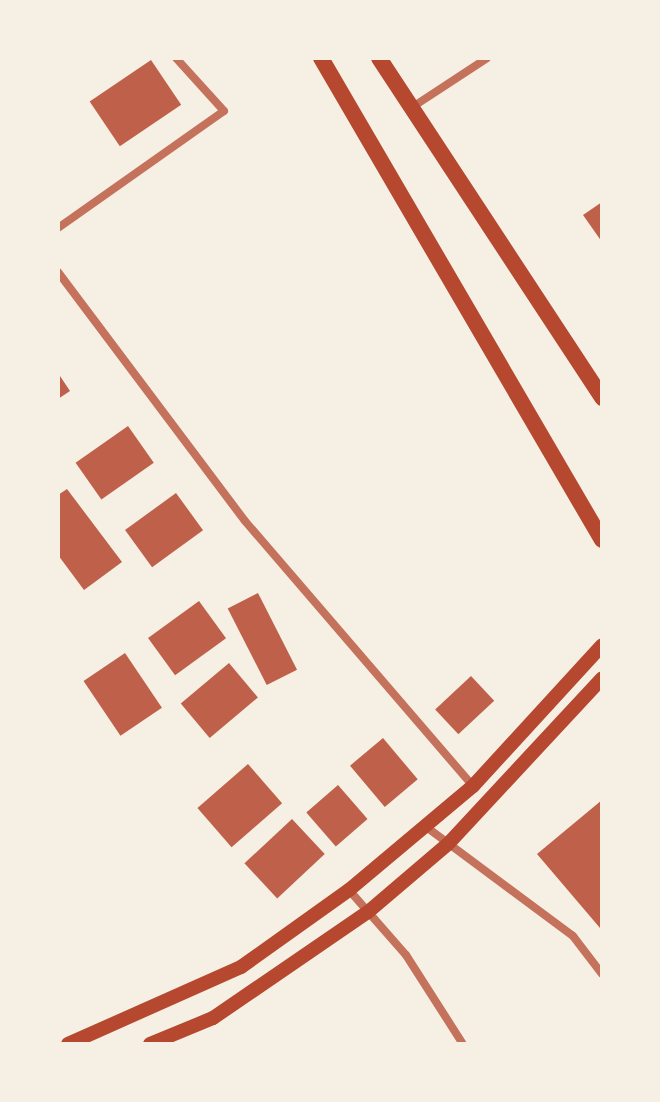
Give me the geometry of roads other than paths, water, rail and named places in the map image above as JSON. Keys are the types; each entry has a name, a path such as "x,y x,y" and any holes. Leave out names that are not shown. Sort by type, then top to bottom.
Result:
{"highway":[{"path":"321,58 602,540"},
{"path":"379,58 602,398"}],"main road":[{"path":"70,1044 241,967 349,890 429,829 473,786 602,645"},
{"path":"150,1044 213,1018 368,912 448,844 602,678"}],"street":[{"path":"58,228 224,111 176,58"},
{"path":"410,109 487,58"},
{"path":"58,272 245,521 473,786"},
{"path":"429,829 573,936 602,974"},
{"path":"349,890 463,1044"}]}
